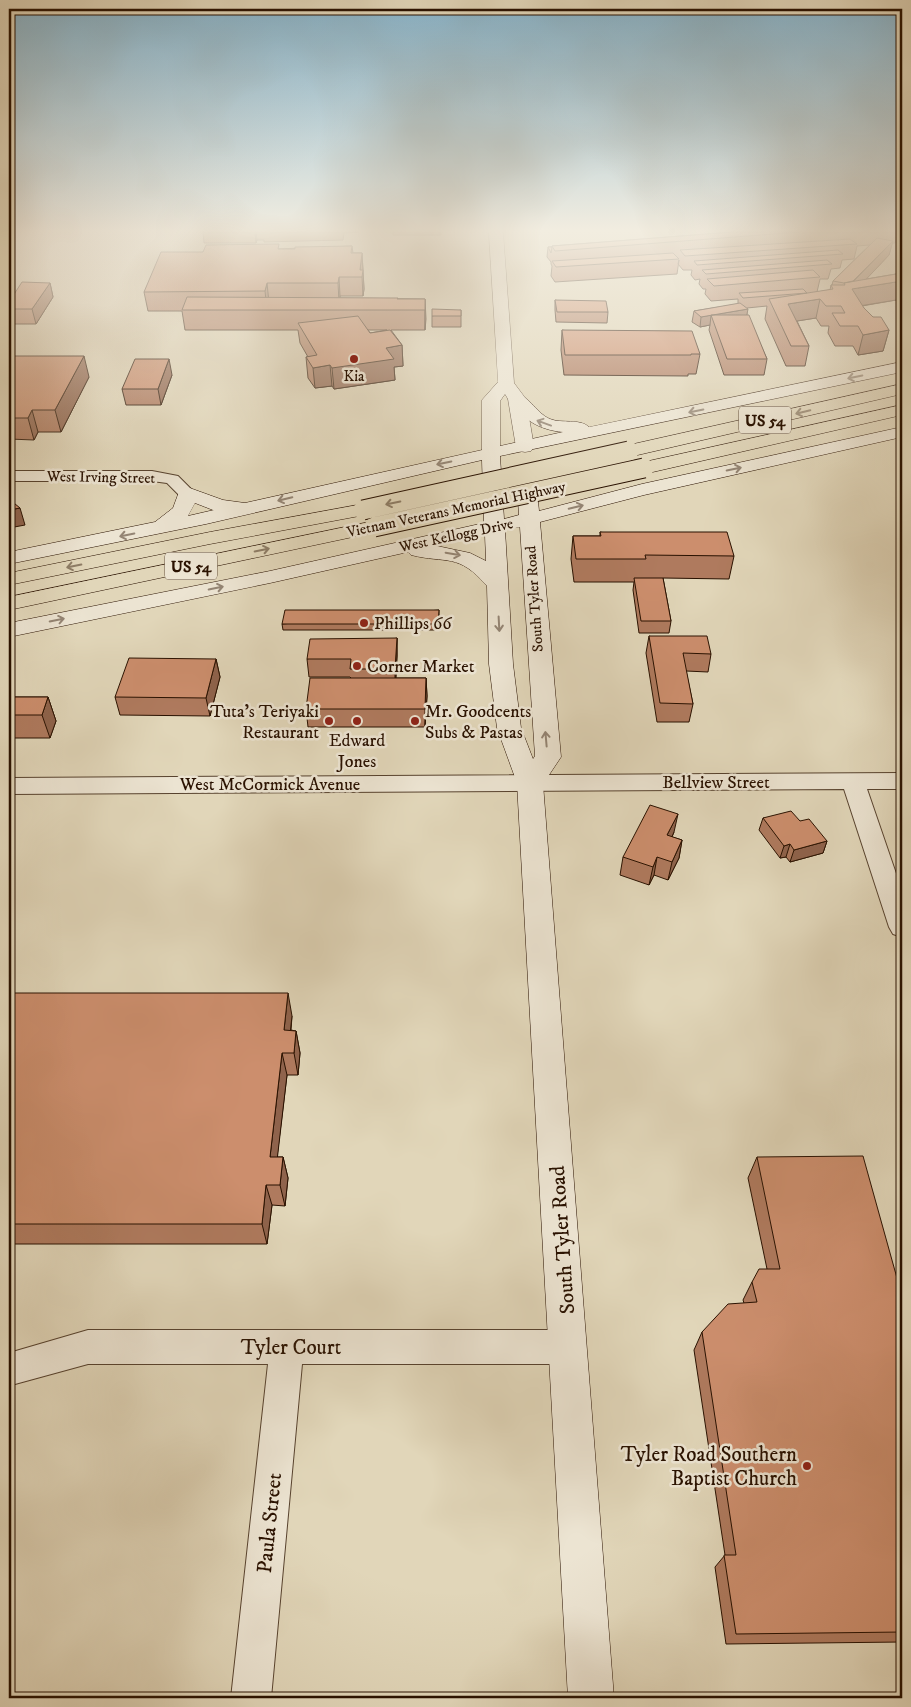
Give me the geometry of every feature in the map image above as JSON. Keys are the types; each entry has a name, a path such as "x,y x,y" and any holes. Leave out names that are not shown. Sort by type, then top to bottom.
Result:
{"highway":[{"name":"Vietnam Veterans Memorial Highway","path":"9,579 210,538 363,510 902,390"},
{"name":"Vietnam Veterans Memorial Highway","path":"9,604 374,527 902,410"}],"main road":[{"path":"501,312 506,383"},
{"path":"9,558 159,528 366,480 902,367"},
{"name":"South Tyler Road","path":"530,783 548,757 525,447 517,399 506,383 491,400 491,453 501,664 509,728 530,783 591,1698"},
{"path":"517,399 535,419 549,425 584,428 627,425"},
{"name":"West Kellogg Drive","path":"9,630 262,578 529,519 642,490 902,432"},
{"path":"590,434 574,444 566,455 571,469 592,485 609,490 642,490"},
{"path":"366,480 412,483 422,488 442,507 446,516 443,525 433,534 396,548"},
{"path":"159,528 182,512 186,504 187,493 220,506 246,508"},
{"path":"396,548 460,555 474,561 487,572 497,585"}],"street":[{"name":"West Irving Street","path":"9,476 152,476 172,479 187,493"},
{"path":"853,781 902,926"},
{"name":"Bellview Street","path":"530,783 902,781"},
{"name":"West McCormick Avenue","path":"9,786 530,783"},
{"name":"Tyler Court","path":"15,1367 88,1347 569,1347"},
{"name":"Paula Street","path":"252,1698 287,1347"}],"building":[{"path":"432,312 461,312 461,316 432,316"},
{"path":"557,312 608,312 557,312"},
{"path":"695,312 732,312 701,317"},
{"path":"775,312 792,312 809,346 791,346"},
{"path":"844,312 868,312 873,317 881,317 889,330 863,335 858,326 840,326 832,313 845,313"},
{"path":"711,315 749,315 767,359 727,359"},
{"path":"358,316 370,333 390,330 402,345 386,348 394,359 332,368 330,365 313,368 306,357 317,355 298,323"},
{"path":"562,330 692,331 700,354 565,355"},
{"path":"12,356 84,356 55,410 32,410 28,418 9,418 9,361"},
{"path":"135,359 169,359 158,389 122,389"},
{"path":"9,499 20,508 9,510"},
{"path":"600,532 727,532 734,556 645,555 646,559 576,559 573,536 601,536"},
{"path":"634,578 663,578 671,621 641,621"},
{"path":"285,610 439,610 438,624 282,624"},
{"path":"649,636 707,636 711,654 683,653 693,704 660,703"},
{"path":"397,638 395,669 350,669 351,659 307,659 310,639"},
{"path":"129,658 216,659 206,698 115,697"},
{"path":"310,678 426,678 425,709 306,709"},
{"path":"9,697 48,697 42,715 9,715"},
{"path":"650,805 678,814 667,835 682,840 672,862 657,857 653,867 623,857"},
{"path":"791,811 800,821 809,819 827,841 794,850 790,844 784,846 763,818"},
{"path":"9,993 288,993 284,1030 296,1031 294,1053 282,1053 270,1157 283,1157 280,1185 266,1185 262,1224 9,1224"},
{"name":"Tyler Road Southern Baptist Church","path":"863,1156 902,1296 902,1632 736,1634 724,1555 736,1555 702,1332 728,1304 757,1302 752,1282 759,1269 780,1269 757,1157"}],"place":[{"name":"Kia","path":"354,359"},
{"name":"Phillips 66","path":"364,623"},
{"name":"Corner Market","path":"357,666"},
{"name":"Tuta's Teriyaki Restaurant","path":"329,721"},
{"name":"Edward Jones","path":"357,721"},
{"name":"Mr. Goodcents Subs & Pastas","path":"415,721"},
{"name":"Tyler Road Southern Baptist Church","path":"807,1466"}]}
